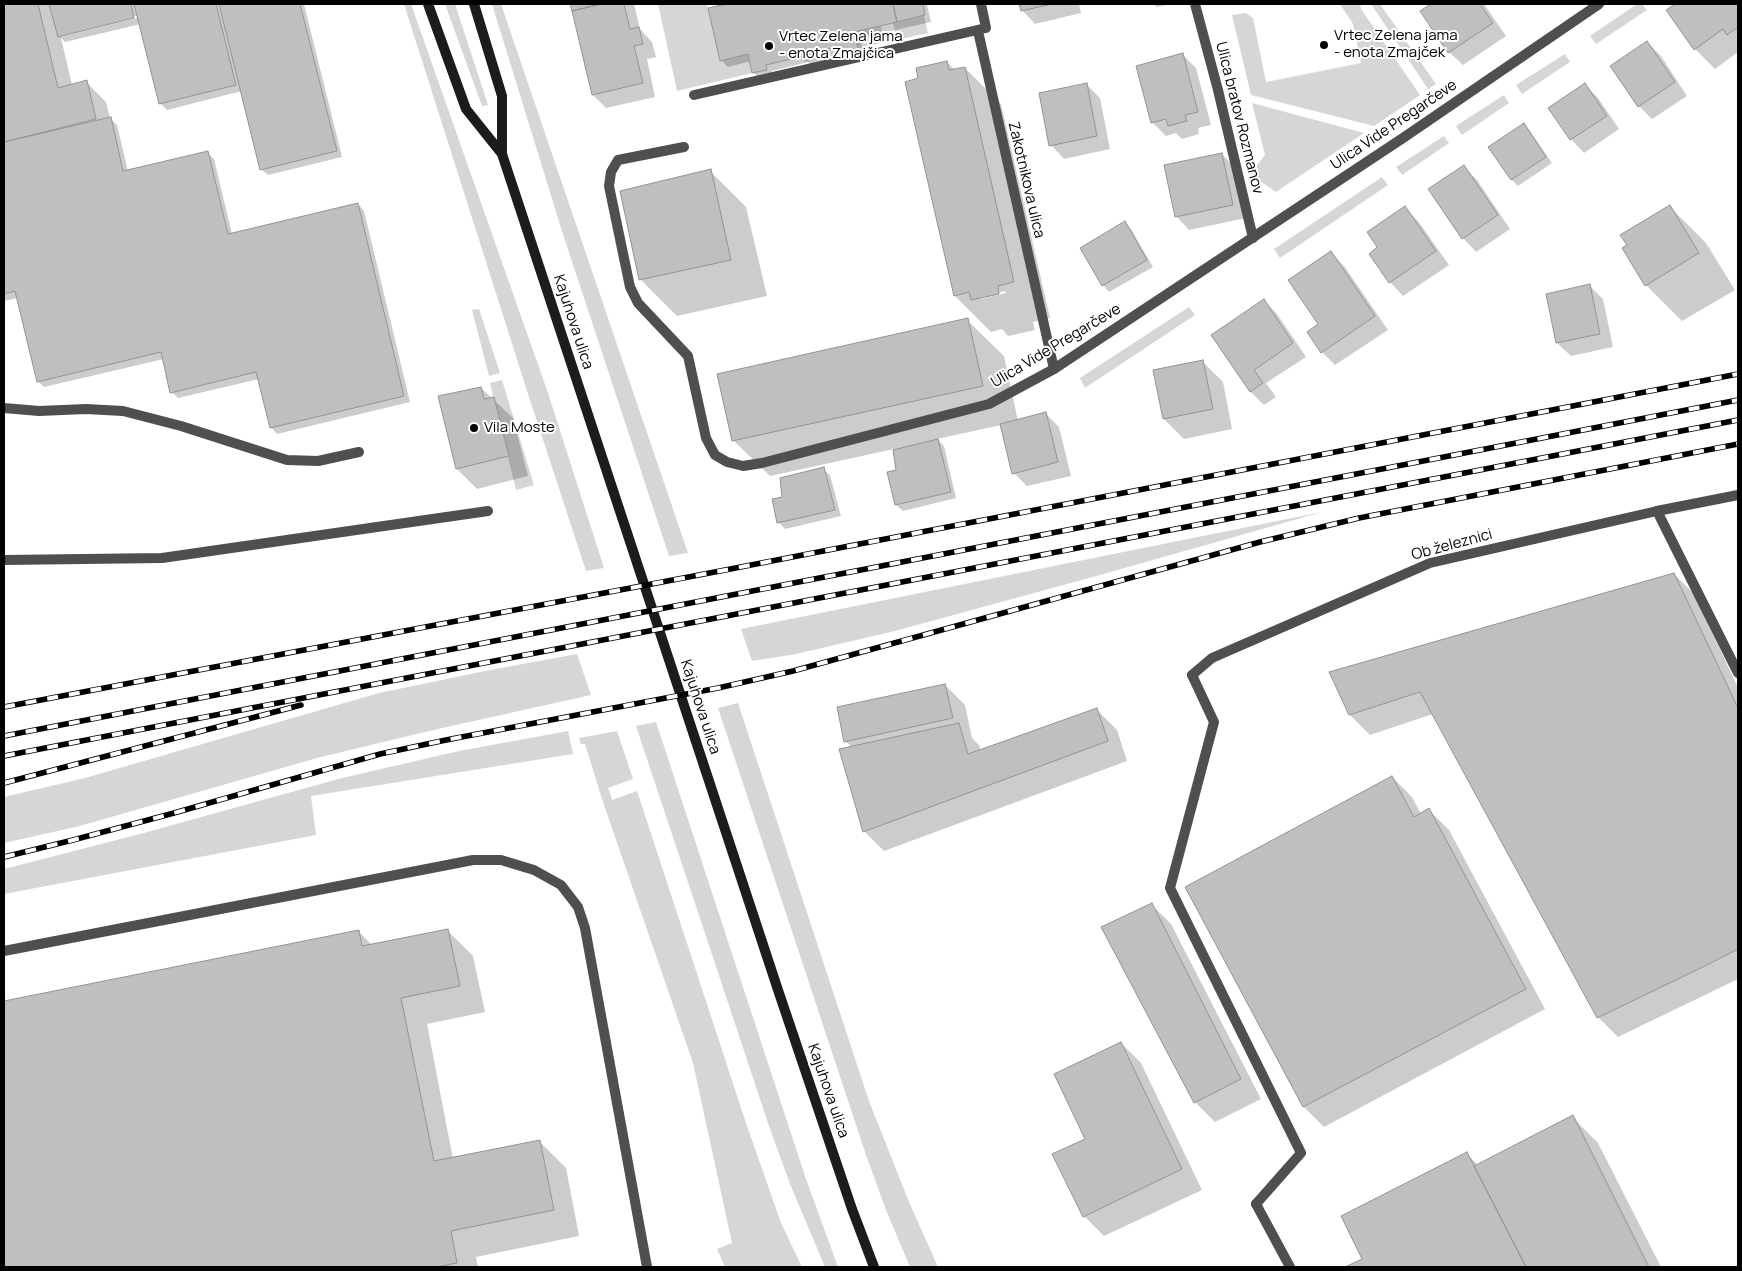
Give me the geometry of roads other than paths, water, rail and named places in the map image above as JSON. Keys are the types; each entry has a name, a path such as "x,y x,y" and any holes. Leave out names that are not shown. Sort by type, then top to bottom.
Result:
{"main road":[{"name":"Kajuhova ulica","path":"428,4 466,109 502,154"},
{"name":"Kajuhova ulica","path":"474,4 502,96 502,154 778,990 852,1209 874,1267"}],"street":[{"name":"Zakotnikova ulica","path":"981,4 986,28 978,31 1054,369"},
{"name":"Ulica bratov Rozmanov","path":"1195,4 1218,90 1253,238"},
{"name":"Ulica Vide Pregarčeve","path":"684,147 618,160 611,172 609,186 630,287 638,303 688,356 706,438 715,455 727,462 743,466 762,463 989,404 1054,369 1403,138 1599,4"},
{"path":"694,95 978,31"},
{"path":"4,408 39,411 86,408 123,411 181,426 287,460 318,461 359,452"},
{"name":"Ob železnici","path":"1290,1267 1256,1204 1301,1154 1170,888 1214,722 1192,676 1212,658 1430,563 1657,511 1738,495"},
{"path":"4,560 162,558 488,511"},
{"path":"1657,511 1738,673"},
{"path":"4,951 473,860 501,860 534,870 561,885 578,908 585,928 647,1267"}],"railway":[{"path":"4,707 1738,374"},
{"path":"4,736 1738,400"},
{"path":"4,756 1738,420"},
{"path":"4,857 174,813 380,754 718,688 793,671 1260,542 1359,518 1738,444"},
{"path":"4,783 301,705"}],"place":[{"name":"Vrtec Zelena jama - enota Zmajček","path":"1324,45"},
{"name":"Vrtec Zelena jama - enota Zmajčica","path":"769,46"},
{"name":"Vila Moste","path":"474,428"}]}
